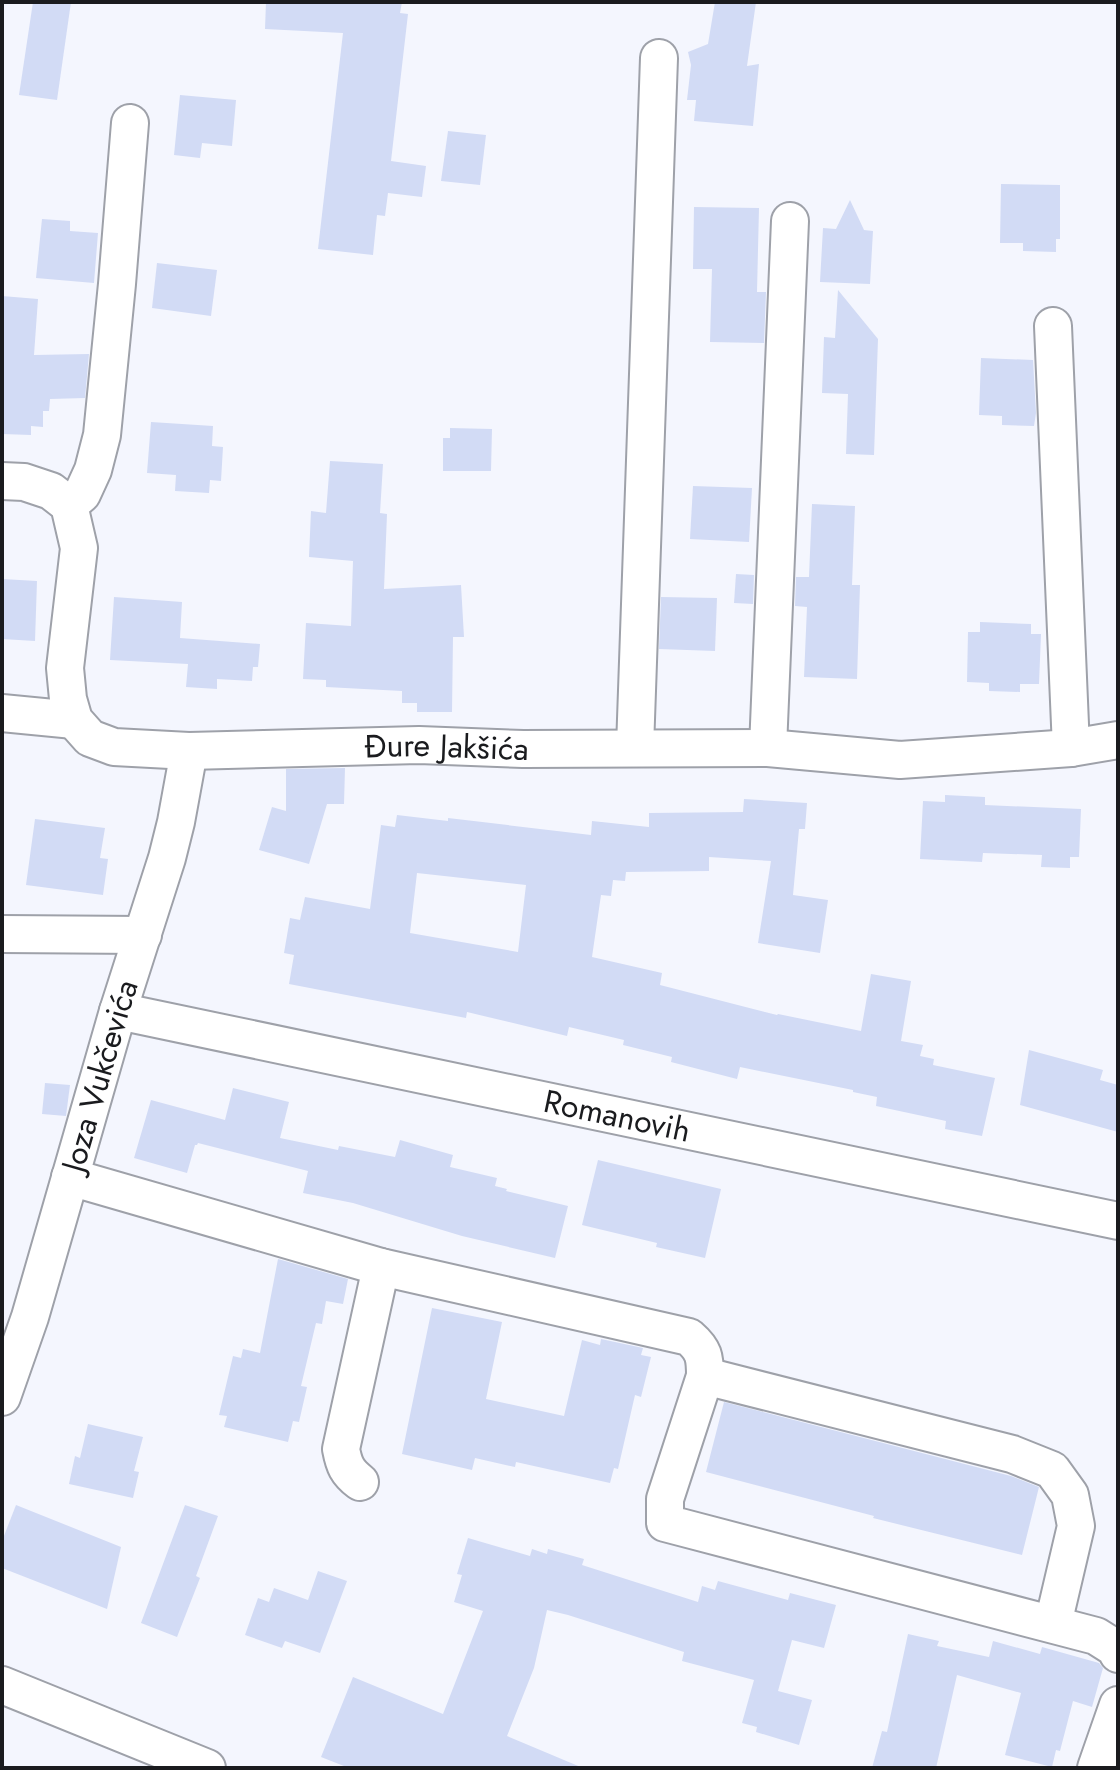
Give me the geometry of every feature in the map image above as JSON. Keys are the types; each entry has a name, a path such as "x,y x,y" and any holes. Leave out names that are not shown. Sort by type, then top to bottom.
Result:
{"street":[{"path":"635,748 659,58"},
{"path":"69,505 82,494 93,470 102,435 130,123"},
{"path":"768,748 790,221"},
{"path":"1053,326 1071,748"},
{"path":"2,481 24,482 51,491 69,505 79,548 65,668 74,720 2,713"},
{"name":"Đure Jakšića","path":"74,720 90,738 114,747 189,751 419,745 523,749 768,748 900,760 1071,748 1118,740"},
{"name":"Joza Vukčevića","path":"2,1397 16,1316 70,1177 176,822 189,751"},
{"path":"2,934 143,935"},
{"name":"Romanovih","path":"118,1011 1118,1221"},
{"path":"70,1177 381,1267 689,1337 705,1358 705,1376 665,1499 665,1523 1096,1636 1115,1648 1118,1654"},
{"path":"360,1482 348,1473 341,1449 381,1267"},
{"path":"705,1376 1012,1454 1052,1470 1070,1495 1076,1526 1053,1624"},
{"path":"2,1685 207,1768"},
{"path":"1096,1768 1118,1705"}],"building":[{"path":"33,2 71,2 57,100 19,95"},
{"path":"266,2 402,2 400,13 408,14 391,161 426,166 422,197 388,193 385,216 377,215 373,255 318,249 343,33 265,29"},
{"path":"715,2 756,2 747,66 759,64 753,126 694,121 696,100 687,100 691,65 688,52 708,44"},
{"path":"180,95 236,100 232,146 202,143 200,158 174,155"},
{"path":"448,131 486,135 480,185 441,181"},
{"path":"1001,184 1060,185 1060,239 1056,239 1056,252 1023,251 1023,243 1000,243"},
{"path":"850,200 864,230 873,231 870,284 820,282 823,228 836,229"},
{"path":"694,207 759,208 757,292 766,292 764,343 710,342 712,269 693,269"},
{"path":"42,219 70,221 70,231 98,233 94,283 36,278"},
{"path":"157,263 217,270 211,316 152,308"},
{"path":"838,290 878,339 874,455 846,454 848,394 822,393 824,337 835,338"},
{"path":"2,296 38,299 34,355 89,354 85,398 50,399 49,411 43,411 43,427 31,426 31,435 2,434"},
{"path":"981,358 1033,360 1034,426 1002,425 1002,416 979,415"},
{"path":"151,422 213,426 212,446 223,447 221,481 210,480 209,493 175,491 176,475 147,473"},
{"path":"450,428 492,429 491,471 443,471 443,438 450,438"},
{"path":"330,461 383,464 380,513 387,514 384,589 461,585 464,637 453,637 452,712 417,712 417,703 402,703 402,691 326,687 326,680 303,679 306,623 351,626 353,561 309,557 311,511 326,513"},
{"path":"693,486 752,488 749,542 690,539"},
{"path":"812,504 855,506 852,585 860,585 857,679 804,677 807,607 795,606 796,577 809,577"},
{"path":"736,574 754,575 753,604 734,603"},
{"path":"2,579 37,581 35,641 2,639"},
{"path":"114,597 182,602 180,638 260,644 258,667 253,667 252,681 217,679 217,689 186,687 188,664 110,660"},
{"path":"661,597 717,598 715,651 659,649"},
{"path":"980,622 1031,624 1031,634 1041,634 1039,684 1020,684 1020,692 989,691 989,683 967,682 968,632 980,632"},
{"path":"345,768 344,804 327,804 309,864 259,850 272,807 286,811 286,769"},
{"path":"945,795 985,797 985,805 1081,809 1079,857 1070,857 1070,868 1041,867 1042,855 983,853 982,862 920,859 923,801 945,802"},
{"path":"744,799 807,803 805,829 799,829 793,895 828,900 820,953 758,943 771,861 709,857 709,871 626,872 625,881 613,880 611,896 601,895 592,957 662,973 660,985 777,1015 861,1031 871,974 911,981 901,1041 923,1045 920,1056 934,1059 933,1065 995,1078 982,1136 945,1129 946,1121 876,1106 877,1097 853,1090 740,1067 737,1079 671,1062 672,1057 623,1045 624,1040 569,1027 567,1036 467,1012 466,1018 289,984 294,955 284,953 290,918 300,920 305,897 370,909 381,825 395,827 397,815 591,835 592,821 649,827 649,813 743,812","holes":["417,873 526,885 518,952 410,933"]},
{"path":"35,819 105,828 100,858 108,859 103,895 26,885"},
{"path":"1029,1050 1103,1070 1100,1080 1118,1085 1118,1132 1020,1105"},
{"path":"45,1083 70,1085 66,1116 42,1114"},
{"path":"233,1088 289,1102 280,1138 395,1157 400,1140 453,1155 450,1167 497,1178 495,1186 506,1191 568,1206 555,1258 462,1236 353,1203 303,1193 308,1171 198,1143 187,1173 134,1158 151,1100 225,1120"},
{"path":"598,1160 721,1189 705,1258 582,1225"},
{"path":"278,1259 348,1279 343,1304 326,1301 322,1324 316,1323 301,1386 307,1387 299,1422 293,1421 288,1442 224,1427 227,1416 219,1415 233,1356 241,1358 243,1349 260,1353"},
{"path":"432,1308 502,1322 486,1399 564,1416 582,1340 600,1345 601,1339 643,1348 641,1355 651,1357 641,1397 635,1395 618,1469 614,1468 610,1483 516,1462 515,1467 475,1458 472,1470 402,1454"},
{"path":"724,1402 1011,1476 1039,1487 1022,1555 706,1472"},
{"path":"88,1424 143,1437 134,1471 139,1472 133,1498 69,1484 75,1456 80,1458"},
{"path":"16,1505 121,1547 107,1609 2,1568 2,1541"},
{"path":"185,1505 218,1516 196,1576 200,1578 177,1637 141,1623"},
{"path":"468,1538 530,1556 532,1549 547,1554 548,1549 584,1559 582,1565 698,1602 702,1586 715,1590 718,1581 788,1600 790,1593 836,1605 824,1648 792,1640 778,1691 812,1700 799,1745 756,1732 757,1727 742,1723 754,1680 682,1661 684,1652 547,1610 534,1668 507,1736 583,1768 349,1768 321,1757 353,1677 443,1714 483,1611 454,1602 462,1575 457,1574"},
{"path":"318,1571 347,1581 320,1653 285,1641 282,1648 245,1635 258,1598 269,1602 274,1588 308,1600"},
{"path":"908,1634 939,1641 937,1646 989,1657 993,1641 1040,1654 1042,1647 1099,1663 1103,1668 1092,1707 1073,1701 1060,1751 1056,1750 1052,1767 1005,1755 1021,1693 957,1675 936,1768 872,1768 882,1731 887,1732"}]}
